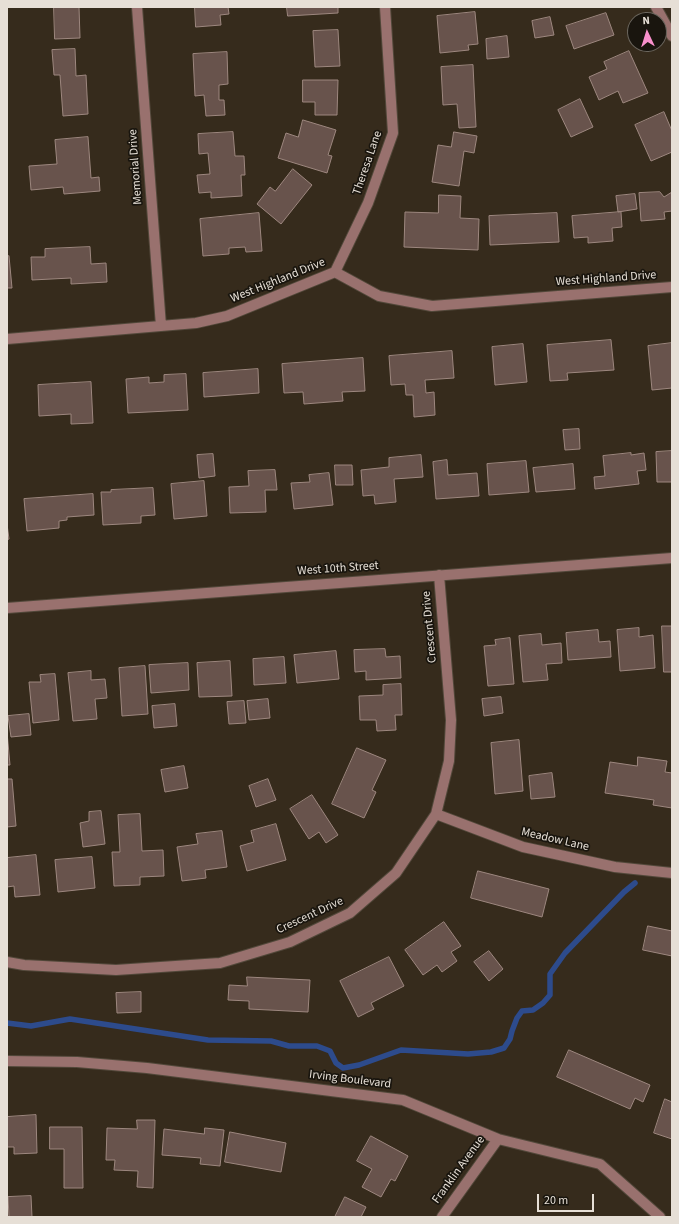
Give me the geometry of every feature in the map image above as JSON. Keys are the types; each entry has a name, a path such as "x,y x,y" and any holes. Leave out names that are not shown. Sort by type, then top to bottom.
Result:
{"street":[{"name":"Memorial Drive","path":"137,7 161,326"},
{"name":"Theresa Lane","path":"335,272 368,203 393,132 385,7"},
{"path":"656,7 672,36"},
{"name":"West Highland Drive","path":"7,338 196,323 227,316 335,272 380,296 432,306 672,287"},
{"name":"West 10th Street","path":"7,608 672,558"},
{"name":"Crescent Drive","path":"7,962 116,970 220,963 290,942 350,914 396,873 436,814 449,761 451,720 439,575"},
{"name":"Meadow Lane","path":"436,814 523,847 615,867 672,873"},
{"name":"Irving Boulevard","path":"7,1061 77,1062 147,1068 403,1100 498,1139 600,1164 660,1217"},
{"name":"Franklin Avenue","path":"442,1217 498,1139"}],"building":[{"path":"54,7 79,7 80,38 55,39"},
{"path":"195,7 228,7 229,14 220,15 221,25 196,27"},
{"path":"287,7 338,7 338,13 288,16"},
{"path":"475,12 478,44 468,45 469,50 440,53 437,16"},
{"path":"606,13 614,35 574,49 566,26"},
{"path":"550,17 554,35 535,38 532,21"},
{"path":"338,30 340,66 315,67 313,31"},
{"path":"507,36 509,57 487,59 486,39"},
{"path":"75,49 76,76 86,75 88,114 63,116 60,75 54,75 52,50"},
{"path":"227,52 228,84 219,85 219,100 224,100 225,115 206,116 204,95 195,96 193,54"},
{"path":"629,52 648,93 623,103 618,91 599,100 589,77 607,69 604,62"},
{"path":"473,65 476,127 459,128 457,104 443,105 441,67"},
{"path":"303,80 338,80 337,115 315,115 315,102 303,102"},
{"path":"580,99 593,127 571,137 558,110"},
{"path":"664,112 672,131 672,152 651,161 635,125"},
{"path":"303,120 336,130 328,155 332,156 327,173 278,158 286,133 298,137"},
{"path":"233,132 235,156 244,156 245,175 241,175 242,196 211,198 211,192 199,193 197,175 210,174 208,153 199,154 198,134"},
{"path":"454,132 477,136 474,153 464,151 459,186 432,182 438,145 451,147"},
{"path":"88,137 91,178 99,177 100,191 64,194 63,187 31,190 29,166 57,164 55,140"},
{"path":"293,169 312,185 281,224 257,204 270,187 275,191"},
{"path":"660,192 664,197 672,192 672,211 664,212 665,219 641,221 639,193"},
{"path":"635,194 637,209 618,212 616,196"},
{"path":"439,195 461,196 460,218 479,219 478,250 404,247 405,212 438,213"},
{"path":"621,212 622,227 612,228 613,241 588,243 588,237 574,238 572,216"},
{"path":"259,213 262,251 246,252 245,247 229,248 229,254 203,256 200,219"},
{"path":"557,213 559,242 490,245 489,216"},
{"path":"90,247 91,264 106,263 107,282 71,284 71,278 32,280 31,257 45,257 45,249"},
{"path":"9,256 12,288 7,288 7,257"},
{"path":"611,340 614,370 567,373 568,380 550,381 547,345"},
{"path":"672,343 672,388 652,390 648,346"},
{"path":"523,344 527,382 495,385 492,347"},
{"path":"452,351 454,378 425,380 426,393 434,392 435,415 414,417 413,395 406,395 405,384 391,385 389,356"},
{"path":"363,358 365,391 342,392 343,401 304,404 303,392 284,393 282,364"},
{"path":"258,369 259,393 204,397 203,373"},
{"path":"186,374 188,410 128,413 126,379 149,377 149,383 164,382 164,375"},
{"path":"91,382 93,423 71,424 71,414 39,416 38,385"},
{"path":"579,429 580,449 565,450 563,430"},
{"path":"672,451 672,482 657,482 656,452"},
{"path":"631,453 631,455 644,453 646,470 637,471 639,484 595,489 594,477 605,476 603,456"},
{"path":"213,454 215,476 199,478 197,455"},
{"path":"421,455 423,477 394,479 396,502 375,504 374,495 363,496 361,470 389,467 389,458"},
{"path":"447,460 448,475 477,473 479,496 436,499 433,462"},
{"path":"526,461 529,492 489,495 487,464"},
{"path":"573,464 575,489 536,492 533,468"},
{"path":"335,465 352,465 353,485 336,485"},
{"path":"275,470 277,490 265,490 266,512 230,513 229,487 249,486 248,471"},
{"path":"329,473 333,505 294,509 291,483 310,482 309,475"},
{"path":"204,481 207,516 174,519 171,484"},
{"path":"153,488 155,515 141,516 141,523 103,525 101,492 111,492 111,490"},
{"path":"93,494 94,515 67,517 67,520 59,521 59,528 27,531 24,499"},
{"path":"7,524 9,539 7,540"},
{"path":"662,626 672,626 672,672 664,672"},
{"path":"639,628 639,637 653,635 655,668 620,671 617,630"},
{"path":"598,630 599,642 610,641 611,657 568,660 566,633"},
{"path":"541,634 542,645 561,643 562,663 546,664 548,680 523,682 519,636"},
{"path":"510,638 514,684 488,686 484,646 496,645 495,640"},
{"path":"385,649 386,657 400,656 401,678 366,680 366,671 355,672 354,650"},
{"path":"336,651 339,679 297,683 294,655"},
{"path":"284,657 286,683 254,685 253,659"},
{"path":"230,661 232,696 199,697 197,663"},
{"path":"188,663 189,690 151,693 149,665"},
{"path":"145,666 148,714 122,716 119,668"},
{"path":"91,671 91,680 105,679 107,698 95,699 97,719 73,721 68,673"},
{"path":"55,674 59,720 33,723 29,682 41,682 40,675"},
{"path":"401,684 402,715 395,715 396,730 377,731 376,720 360,720 359,696 383,695 383,685"},
{"path":"501,697 503,713 484,716 482,699"},
{"path":"268,699 270,718 249,720 247,701"},
{"path":"244,701 246,723 229,724 227,702"},
{"path":"175,704 177,726 154,728 152,706"},
{"path":"29,714 31,735 11,737 8,716"},
{"path":"7,732 10,765 7,765"},
{"path":"519,740 523,791 495,794 491,743"},
{"path":"357,748 386,760 372,790 376,792 364,818 332,804"},
{"path":"638,757 667,761 665,772 672,773 672,808 653,805 654,800 605,793 610,762 637,766"},
{"path":"184,766 188,788 165,792 161,770"},
{"path":"552,773 555,797 531,799 529,776"},
{"path":"7,779 12,779 16,826 7,827"},
{"path":"268,779 276,800 256,807 249,786"},
{"path":"312,795 338,835 326,843 319,832 309,839 290,809"},
{"path":"101,811 105,844 83,847 80,823 89,821 89,812"},
{"path":"140,814 142,851 163,850 164,876 140,877 140,885 114,886 112,852 120,852 118,815"},
{"path":"276,824 286,860 247,871 240,846 254,842 251,831"},
{"path":"222,831 227,867 205,870 206,878 182,881 177,847 198,844 196,834"},
{"path":"36,855 40,895 15,897 14,886 7,887 7,858"},
{"path":"92,857 95,888 58,892 55,860"},
{"path":"478,871 549,889 542,917 471,898"},
{"path":"444,922 461,946 451,952 457,961 442,972 437,965 423,975 405,950"},
{"path":"648,926 672,931 672,956 643,950"},
{"path":"489,951 503,969 489,981 474,962"},
{"path":"389,957 404,986 371,1003 374,1009 358,1017 340,981"},
{"path":"247,977 310,980 308,1012 249,1009 249,1001 228,1000 229,985 247,986"},
{"path":"141,992 141,1012 117,1013 116,993"},
{"path":"569,1050 650,1085 643,1102 635,1098 630,1109 557,1077"},
{"path":"665,1099 672,1102 672,1139 654,1133"},
{"path":"36,1115 37,1153 14,1154 14,1147 7,1147 7,1117"},
{"path":"137,1120 155,1120 153,1188 137,1187 138,1171 114,1170 115,1160 106,1160 107,1128 137,1129"},
{"path":"50,1127 82,1127 83,1188 64,1188 64,1149 50,1149"},
{"path":"205,1128 224,1130 220,1166 200,1164 201,1158 162,1155 164,1129 204,1134"},
{"path":"230,1132 286,1143 281,1172 225,1162"},
{"path":"371,1136 408,1156 395,1181 391,1179 381,1197 362,1187 372,1169 357,1161"},
{"path":"31,1196 32,1217 9,1217 8,1197"},
{"path":"345,1197 366,1207 361,1217 335,1217"}],"waterway":[{"path":"7,1023 31,1026 70,1019 208,1040 271,1041 289,1046 317,1046 330,1051 336,1063 343,1068 359,1065 401,1050 468,1054 491,1052 504,1048 510,1039 517,1018 522,1011 533,1010 543,1003 550,995 550,974 565,953 624,892 635,883"}]}
